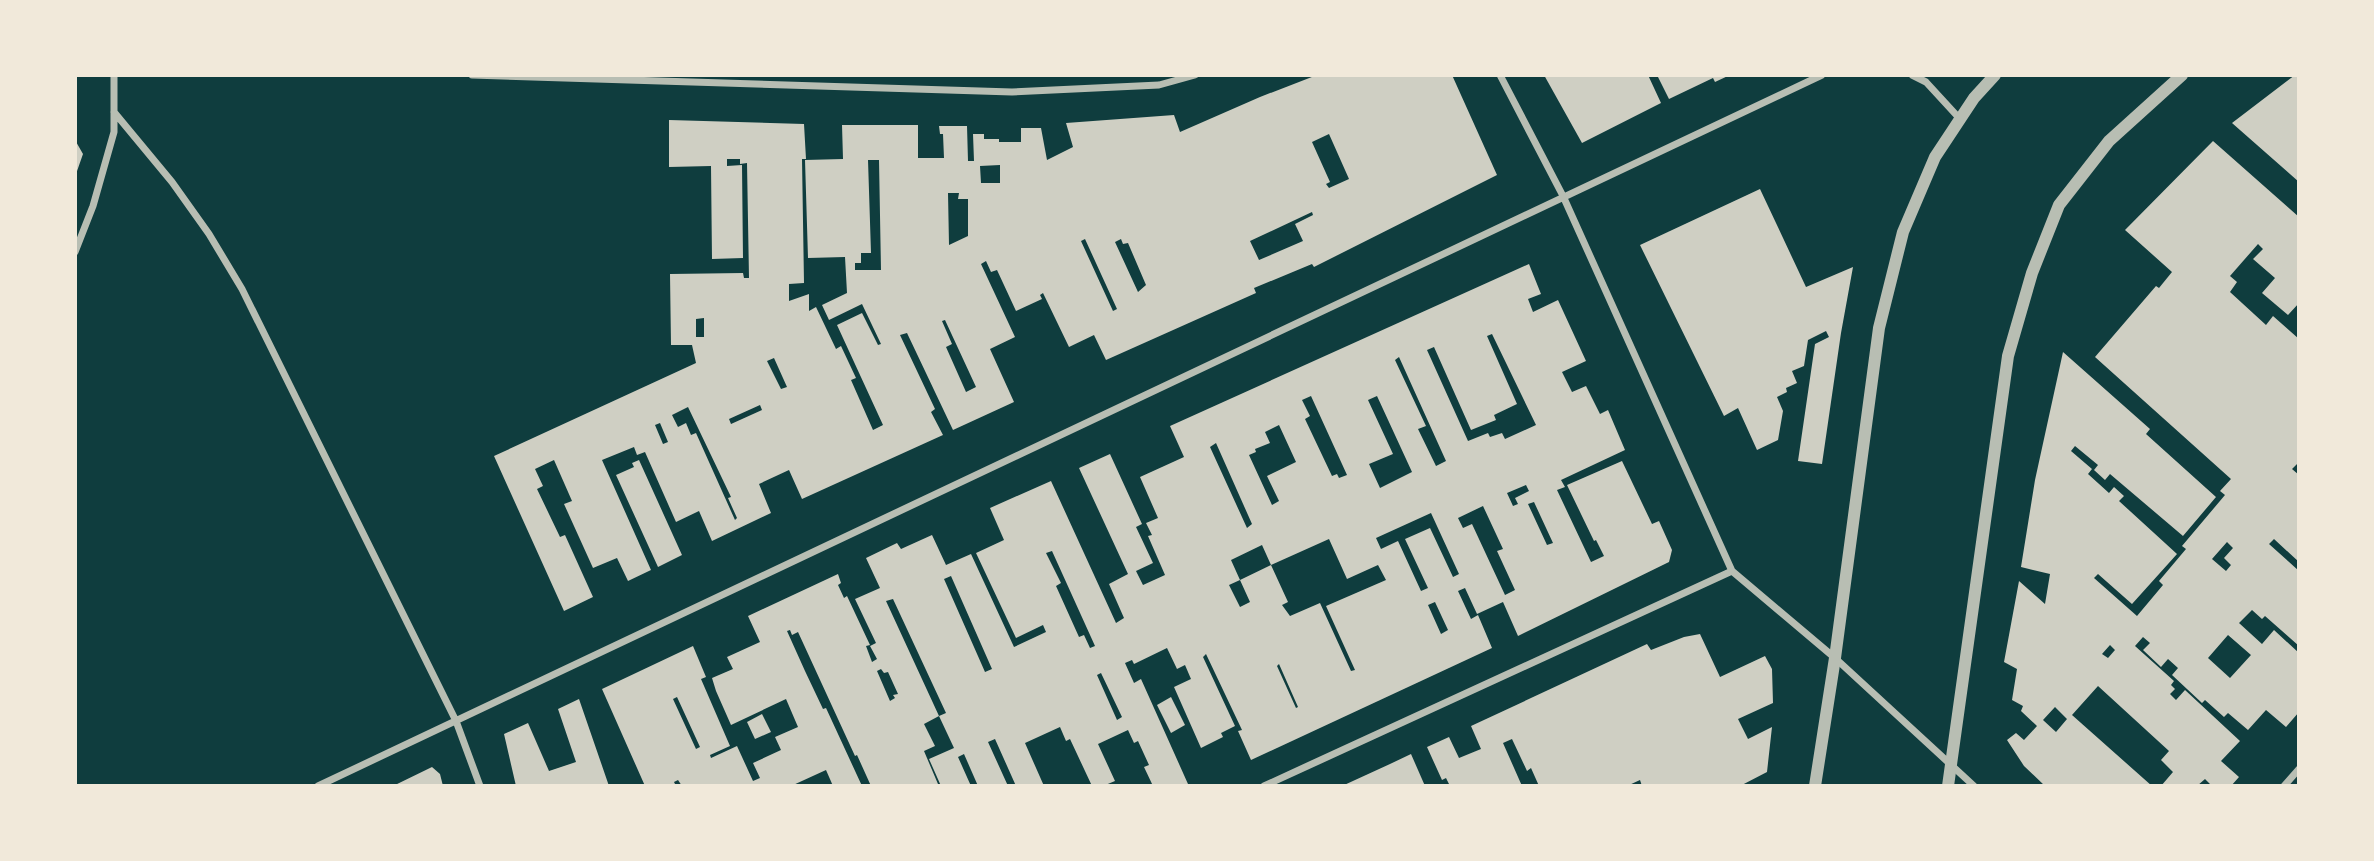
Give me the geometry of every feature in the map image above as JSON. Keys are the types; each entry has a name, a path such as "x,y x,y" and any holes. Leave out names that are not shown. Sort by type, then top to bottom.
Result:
{"street":[{"path":"75,252 93,206 114,132 114,75"},
{"path":"472,75 1012,92 1159,85 1195,75"},
{"path":"1500,75 1563,196 1732,571 1835,658 1974,786"},
{"path":"318,786 1822,75"},
{"path":"1912,75 1926,82 1960,119"},
{"path":"1815,786 1879,328 1903,232 1935,158 1974,98 1995,75"},
{"path":"1948,786 2008,356 2032,273 2059,205 2109,141 2182,75"},
{"path":"114,112 172,182 209,234 242,289 456,721 480,786"},
{"path":"1264,786 1732,571"},
{"path":"2284,786 2299,769"}],"building":[{"path":"1317,75 1452,75 1497,175 1314,267 1312,264 1254,288 1256,293 1106,360 1094,335 1069,347 1043,293 1040,295 1042,299 1016,311 997,270 991,272 986,261 981,264 1015,337 990,349 1014,402 953,430 907,333 900,335 935,409 931,412 943,435 802,499 789,470 759,484 771,513 712,541 699,511 676,522 645,452 637,455 634,447 602,460 651,570 628,581 617,558 593,568 564,504 572,501 554,460 535,469 543,486 537,489 560,537 565,535 593,597 564,611 494,456 696,363 692,345 671,345 670,274 743,273 744,278 749,278 747,163 740,164 740,159 727,159 727,166 742,165 743,258 712,259 711,166 669,167 669,120 804,124 804,283 789,284 789,301 809,294 809,311 816,307 836,349 841,346 856,378 851,380 873,430 883,425 837,325 862,313 878,345 881,344 862,304 829,320 822,305 847,293 845,257 808,258 805,160 843,159 842,125 918,125 918,158 944,158 943,134 940,134 939,126 967,126 968,161 974,161 973,134 984,134 984,139 999,139 999,142 1021,142 1021,128 1041,128 1047,160 1073,147 1066,123 1174,115 1180,132","holes":["1329,134 1349,179 1329,188 1326,184 1330,182 1312,142","868,160 879,160 881,270 855,270 855,263 861,263 861,253 871,253","1000,165 1000,183 981,183 980,166","948,193 959,193 958,199 968,199 968,236 949,245","1312,212 1313,215 1295,224 1303,241 1259,260 1250,241","1085,239 1117,309 1113,311 1081,241","1121,239 1123,244 1128,243 1146,285 1138,292 1115,242","704,318 704,337 696,337 696,319","945,320 976,387 966,392 946,347 952,344 942,321","774,358 787,387 781,389 767,361","760,405 762,410 731,424 729,419","688,407 731,497 728,498 737,518 735,520 696,433 691,435 686,423 678,427 672,415","660,423 668,442 663,444 655,425"]},
{"path":"1544,75 1648,75 1661,103 1582,143"},
{"path":"1657,75 1730,75 1715,82 1713,78 1669,99"},
{"path":"2295,75 2299,75 2299,182 2232,123"},
{"path":"75,140 83,154 76,174 75,174"},
{"path":"2213,141 2299,217 2299,303 2288,315 2262,293 2275,278 2253,259 2263,249 2258,244 2230,276 2237,282 2230,292 2266,325 2273,316 2299,339 2299,462 2292,469 2299,475 2299,562 2274,539 2269,544 2299,571 2299,646 2265,616 2262,619 2252,610 2239,623 2262,644 2274,630 2299,653 2299,712 2286,727 2266,710 2248,730 2228,713 2224,717 2205,700 2202,703 2172,675 2178,668 2168,659 2161,667 2143,650 2150,643 2143,637 2135,646 2174,681 2171,685 2175,689 2170,694 2176,700 2185,690 2240,741 2221,761 2239,777 2231,786 2212,786 2205,779 2197,786 2161,786 2173,772 2161,760 2169,751 2098,686 2072,715 2152,786 2045,786 2024,766 2007,740 2016,733 2024,740 2037,726 2021,711 2023,706 2012,700 2017,669 2004,662 2019,581 2045,604 2050,574 2021,567 2035,480 2063,352 2150,429 2146,434 2216,497 2183,536 2110,474 2105,480 2094,470 2098,465 2075,446 2071,451 2092,469 2088,474 2109,493 2114,487 2124,496 2119,501 2177,554 2132,604 2098,574 2094,578 2137,616 2163,585 2159,581 2186,549 2182,546 2225,495 2220,491 2231,479 2095,357 2156,286 2159,288 2172,272 2125,230","holes":["2227,542 2233,548 2224,558 2231,565 2226,571 2212,559","2228,635 2251,655 2230,678 2208,658","2110,645 2115,650 2108,658 2102,654","2055,707 2067,719 2056,732 2043,720"]},
{"path":"1760,189 1806,287 1853,267 1822,464 1798,461 1815,344 1829,337 1826,331 1808,340 1804,366 1792,371 1797,383 1786,388 1787,392 1777,397 1783,411 1778,440 1757,450 1738,408 1724,416 1640,245"},
{"path":"1529,264 1541,294 1528,299 1533,312 1558,300 1586,361 1562,372 1572,392 1586,386 1600,414 1608,410 1625,450 1561,480 1565,487 1557,490 1591,562 1604,556 1567,485 1622,461 1652,524 1659,521 1672,550 1669,562 1518,636 1503,602 1477,614 1465,588 1458,591 1471,619 1478,615 1492,648 1251,760 1238,731 1242,730 1206,654 1203,657 1235,726 1221,733 1223,737 1201,748 1174,687 1191,679 1185,665 1177,669 1167,648 1134,664 1132,660 1125,663 1134,683 1141,679 1188,784 1185,786 1153,786 1144,767 1149,765 1138,741 1134,743 1128,730 1098,744 1115,781 1103,786 1092,786 1070,739 1066,741 1060,727 1025,743 1044,786 1016,786 995,739 988,742 1008,786 978,786 964,754 958,757 971,786 941,786 929,759 954,748 939,716 924,724 935,746 924,751 938,784 871,786 798,632 792,635 790,630 787,631 805,671 823,709 826,708 862,786 833,786 826,770 791,786 682,786 678,780 674,782 676,786 645,786 602,689 693,646 706,677 701,679 730,746 710,755 711,758 737,746 753,781 760,778 753,763 781,750 775,737 798,727 786,699 731,725 712,678 733,669 727,657 760,642 748,616 838,574 841,583 838,585 844,598 847,596 870,645 866,646 872,662 877,659 870,646 876,643 855,599 880,588 866,558 897,543 901,549 932,535 946,565 971,554 1014,647 1046,632 1043,625 1016,638 976,553 1004,540 990,508 1051,481 1116,623 1124,618 1109,584 1128,574 1079,468 1110,454 1142,524 1136,527 1153,563 1136,571 1143,585 1165,575 1148,536 1152,535 1146,523 1158,518 1140,477 1184,457 1170,426","holes":["1492,334 1536,425 1505,439 1502,433 1490,437 1488,433 1468,441 1427,350 1434,347 1471,430 1496,420 1494,415 1517,404 1487,336","1399,357 1446,461 1436,466 1418,429 1426,426 1395,360","1311,396 1347,475 1339,478 1337,474 1332,476 1305,419 1310,416 1302,400","1377,396 1412,472 1380,488 1369,464 1393,454 1368,400","1279,425 1296,462 1267,476 1279,501 1272,505 1249,455 1256,452 1255,449 1270,443 1265,432","1216,443 1252,524 1247,528 1210,447","1526,485 1529,491 1515,498 1518,504 1513,506 1507,493","1534,502 1553,543 1547,545 1528,504","1483,506 1503,549 1497,551 1515,590 1505,595 1472,524 1463,528 1458,518","1431,513 1459,574 1453,577 1430,528 1405,539 1428,588 1421,591 1398,541 1381,549 1376,538","1329,539 1347,579 1378,565 1386,580 1326,606 1355,670 1351,671 1320,603 1290,616 1282,605 1288,602 1271,565","1262,545 1271,565 1240,580 1231,560","1052,551 1095,646 1090,648 1084,635 1079,637 1056,586 1061,583 1046,553","951,576 992,669 985,672 944,579","1240,580 1250,602 1240,607 1229,585","893,599 946,713 939,716 886,601","1435,602 1448,630 1441,634 1428,605","1279,664 1298,707 1296,708 1277,666","881,669 884,673 888,672 898,694 893,695 895,698 890,701 877,671","1101,673 1122,717 1117,720 1097,675","677,697 700,747 696,749 673,699"]},
{"path":"639,460 682,555 658,567 616,475 634,467 632,463"},
{"path":"1700,634 1720,677 1765,656 1772,669 1773,703 1738,719 1748,739 1772,727 1767,772 1740,786 1642,786 1640,780 1627,786 1539,786 1531,768 1527,771 1512,739 1503,743 1522,786 1444,786 1449,784 1446,778 1442,780 1427,747 1449,737 1459,758 1481,749 1471,726 1647,644 1651,650 1684,637"},
{"path":"1171,697 1185,725 1171,733 1157,705"},
{"path":"579,699 609,786 516,786 504,734 528,723 549,771 576,762 558,709"},
{"path":"762,714 771,732 755,739 747,722"},
{"path":"1411,754 1425,786 1342,786 1390,764"},
{"path":"432,767 440,774 443,786 393,786"}]}
